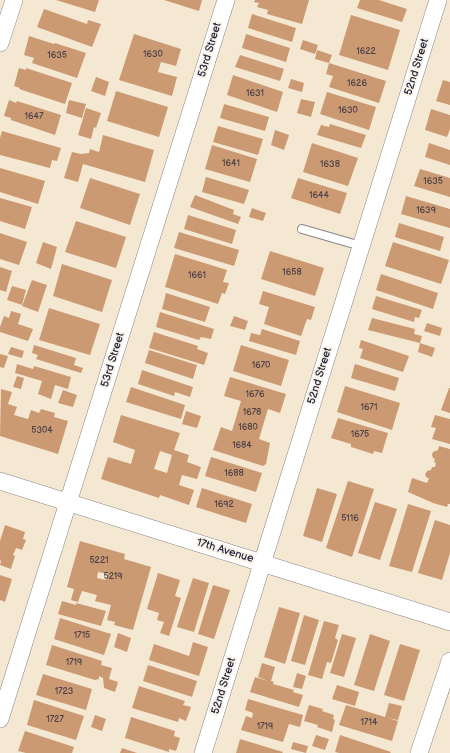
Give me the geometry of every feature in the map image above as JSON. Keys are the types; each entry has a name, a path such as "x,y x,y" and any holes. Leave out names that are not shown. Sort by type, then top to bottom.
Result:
{"street":[{"path":"0,43 14,0"},
{"name":"53rd Street","path":"0,719 226,0"},
{"name":"52nd Street","path":"203,753 438,0"},
{"name":"17th Avenue","path":"0,481 450,622"},
{"path":"419,753 450,661"}],"lane":[{"path":"302,229 361,246"}],"building":[{"path":"56,0 99,0 95,12"},
{"path":"164,0 202,0 199,11"},
{"path":"255,0 309,0 302,24 267,14 268,10 257,7 259,3 254,2"},
{"path":"360,0 379,0 407,9 402,22 357,8"},
{"path":"44,9 87,24 88,20 101,24 92,47 37,27"},
{"path":"252,14 296,28 292,42 248,28"},
{"path":"351,15 400,30 388,70 339,55"},
{"path":"134,34 181,49 176,66 161,62 158,72 177,77 172,96 119,80"},
{"path":"246,34 290,48 286,62 242,48"},
{"path":"29,36 86,53 77,78 32,63 34,58 24,55"},
{"path":"303,40 318,45 315,54 300,49"},
{"path":"317,50 332,55 329,63 315,59"},
{"path":"240,55 284,69 280,81 235,67"},
{"path":"329,63 386,81 379,103 329,87 333,76 326,74"},
{"path":"19,68 26,70 26,68 72,83 65,104 14,86"},
{"path":"233,75 283,92 277,112 227,95"},
{"path":"96,77 109,82 105,96 91,91"},
{"path":"291,79 304,83 302,92 288,88"},
{"path":"443,80 450,82 450,105 436,101"},
{"path":"116,91 168,107 159,137 107,121"},
{"path":"327,92 376,107 369,130 320,114"},
{"path":"301,99 315,102 311,117 297,113"},
{"path":"9,100 16,103 17,101 61,115 55,135 11,120 11,118 4,116"},
{"path":"69,100 86,104 82,118 66,113"},
{"path":"224,104 269,117 265,131 220,118"},
{"path":"86,108 101,113 96,128 94,127 91,139 78,135"},
{"path":"431,109 450,115 450,129 447,137 425,130"},
{"path":"330,124 366,135 361,148 317,135 321,125 329,127"},
{"path":"218,126 263,139 258,155 213,142"},
{"path":"275,130 289,135 284,150 271,145"},
{"path":"2,131 61,148 57,161 52,160 50,168 0,155 0,138"},
{"path":"103,135 154,150 145,182 83,164 78,182 64,178 72,152 81,154 89,153 90,149 99,152"},
{"path":"312,143 358,158 348,186 303,172"},
{"path":"429,143 450,150 450,165 425,157"},
{"path":"212,145 257,159 250,182 205,169"},
{"path":"0,168 45,181 38,204 0,192"},
{"path":"420,169 450,178 450,197 414,186"},
{"path":"206,177 249,190 244,204 202,192"},
{"path":"90,178 140,194 130,225 80,208"},
{"path":"298,178 347,193 340,214 291,198"},
{"path":"195,195 234,210 233,214 241,217 238,224 190,207"},
{"path":"406,196 450,209 450,228 401,214"},
{"path":"0,198 32,207 25,229 0,221"},
{"path":"252,208 266,213 263,221 249,217"},
{"path":"188,215 236,230 232,244 184,229"},
{"path":"76,221 126,237 116,268 65,252"},
{"path":"399,223 444,237 440,251 395,237"},
{"path":"179,232 239,250 234,266 174,248"},
{"path":"0,233 27,242 19,265 0,259"},
{"path":"43,242 57,247 51,269 36,263"},
{"path":"393,242 449,260 441,284 385,266"},
{"path":"270,251 324,268 315,296 261,279"},
{"path":"175,254 227,270 223,282 229,283 225,294 222,293 218,304 165,287"},
{"path":"62,264 112,280 102,312 53,296"},
{"path":"0,267 12,271 6,292 0,290"},
{"path":"381,274 438,293 433,309 376,290"},
{"path":"32,280 47,285 38,312 22,306"},
{"path":"12,286 26,290 22,305 7,300"},
{"path":"263,291 315,307 311,320 307,319 301,336 264,324 269,307 259,304"},
{"path":"166,293 210,307 205,322 162,309"},
{"path":"376,296 422,310 419,318 415,317 414,322 372,309"},
{"path":"49,308 100,324 90,355 39,340"},
{"path":"11,311 21,314 18,324 33,329 28,341 0,332 0,327 4,316 9,318"},
{"path":"160,312 214,329 211,339 201,337 199,340 156,327"},
{"path":"234,316 248,321 245,330 230,326"},
{"path":"372,318 415,329 414,334 422,336 420,343 368,330"},
{"path":"427,323 442,328 440,336 424,331"},
{"path":"262,329 300,341 296,355 249,341 251,333 260,335"},
{"path":"154,332 198,346 197,349 208,353 204,365 149,348"},
{"path":"361,340 409,356 403,372 360,358 363,349 359,348"},
{"path":"420,343 435,348 432,357 418,352"},
{"path":"34,345 76,358 74,365 83,368 81,373 36,359 38,355 32,353"},
{"path":"241,345 289,360 281,386 233,371"},
{"path":"11,347 24,351 22,358 8,354"},
{"path":"149,350 197,365 193,379 145,363"},
{"path":"0,354 8,356 4,368 0,367"},
{"path":"17,364 33,369 34,366 71,377 68,389 55,385 51,399 38,394 42,381 15,373"},
{"path":"355,364 399,378 395,391 351,378"},
{"path":"142,370 193,387 190,397 175,392 174,396 138,384"},
{"path":"17,376 24,378 21,389 13,387"},
{"path":"230,377 286,394 280,413 268,409 259,439 270,443 266,464 263,466 213,450 221,427 232,431 241,401 224,396"},
{"path":"345,386 400,403 392,430 337,412"},
{"path":"131,387 185,405 181,419 126,402"},
{"path":"450,388 450,413 441,410"},
{"path":"1,389 12,392 8,404 17,407 14,415 28,419 31,410 39,413 41,409 55,413 54,417 68,421 58,454 0,436"},
{"path":"63,390 77,395 73,407 58,403"},
{"path":"186,411 201,416 197,428 182,424"},
{"path":"121,415 180,433 174,450 189,455 187,462 201,467 197,479 182,475 179,485 194,490 189,505 160,495 159,498 101,479 108,457 131,464 135,450 113,442","holes":["160,451 172,455 167,473 154,469"]},
{"path":"435,415 450,419 450,444 432,439 436,428 431,427"},
{"path":"338,418 388,433 382,453 374,451 373,454 351,447 351,444 331,438"},
{"path":"439,446 450,449 450,504 448,504 447,507 433,503 408,492 412,478 427,483 429,478 425,475 427,471 431,470 432,467 435,467 435,459 432,455 433,452 438,450"},
{"path":"211,457 262,473 256,492 205,476"},
{"path":"348,481 374,489 352,557 326,548"},
{"path":"202,488 252,504 246,523 196,507"},
{"path":"317,488 337,494 322,542 303,536"},
{"path":"375,502 397,509 380,560 358,553"},
{"path":"408,504 431,511 412,572 389,566"},
{"path":"435,520 450,525 450,553 442,580 418,573"},
{"path":"5,525 25,532 23,539 26,540 22,550 16,548 13,555 15,556 11,569 0,565 0,541"},
{"path":"80,541 125,554 124,559 151,567 133,630 114,625 115,622 107,620 111,605 95,601 97,595 82,591 78,602 71,600 74,589 67,587","holes":["98,572 108,574 106,580 97,578"]},
{"path":"158,573 180,580 175,596 181,598 169,636 160,633 164,622 157,620 159,613 147,609"},
{"path":"0,575 12,579 5,602 0,600"},
{"path":"193,578 209,583 194,632 177,627"},
{"path":"213,585 230,590 214,639 198,634"},
{"path":"62,601 106,611 101,626 58,614"},
{"path":"279,607 300,613 285,664 264,657"},
{"path":"304,615 319,620 305,665 291,661"},
{"path":"60,618 111,634 104,655 54,639"},
{"path":"324,621 339,625 335,638 338,640 331,663 327,662 322,679 308,675"},
{"path":"118,633 131,638 127,652 114,647"},
{"path":"342,634 356,638 344,677 330,673"},
{"path":"370,634 390,641 374,691 354,685"},
{"path":"193,642 208,647 199,676 149,660 154,644 189,656"},
{"path":"400,644 420,650 404,701 384,695"},
{"path":"52,645 102,661 101,665 112,668 109,679 118,682 115,692 104,688 103,678 99,676 99,679 95,680 46,665"},
{"path":"262,663 275,667 271,681 274,682 273,684 294,690 293,692 303,695 299,707 250,692 255,677 268,681 258,677"},
{"path":"148,665 197,681 192,697 143,681"},
{"path":"297,673 306,676 302,689 293,687"},
{"path":"43,674 92,689 86,710 36,695"},
{"path":"337,685 359,692 355,706 332,699"},
{"path":"139,686 185,701 183,705 191,707 186,721 179,718 178,722 132,708"},
{"path":"248,699 303,715 300,727 289,724 283,742 241,730 246,716 252,718 253,713 245,710"},
{"path":"34,700 84,716 76,740 27,725"},
{"path":"389,703 402,706 398,720 388,718 398,721 392,741 339,725 346,705 385,717"},
{"path":"309,705 323,709 322,711 334,715 333,719 335,720 332,732 317,727 318,725 304,721"},
{"path":"95,715 106,719 102,731 91,727"},
{"path":"131,717 175,731 174,736 180,738 176,751 169,749 169,752 125,738"},
{"path":"25,731 74,747 72,753 26,753 18,751"},
{"path":"316,735 329,739 325,750 312,746"},
{"path":"340,735 391,752 335,752"},
{"path":"240,739 283,752 236,753"},
{"path":"293,742 308,746 306,753 291,749"},
{"path":"122,748 137,753 120,753"}]}
